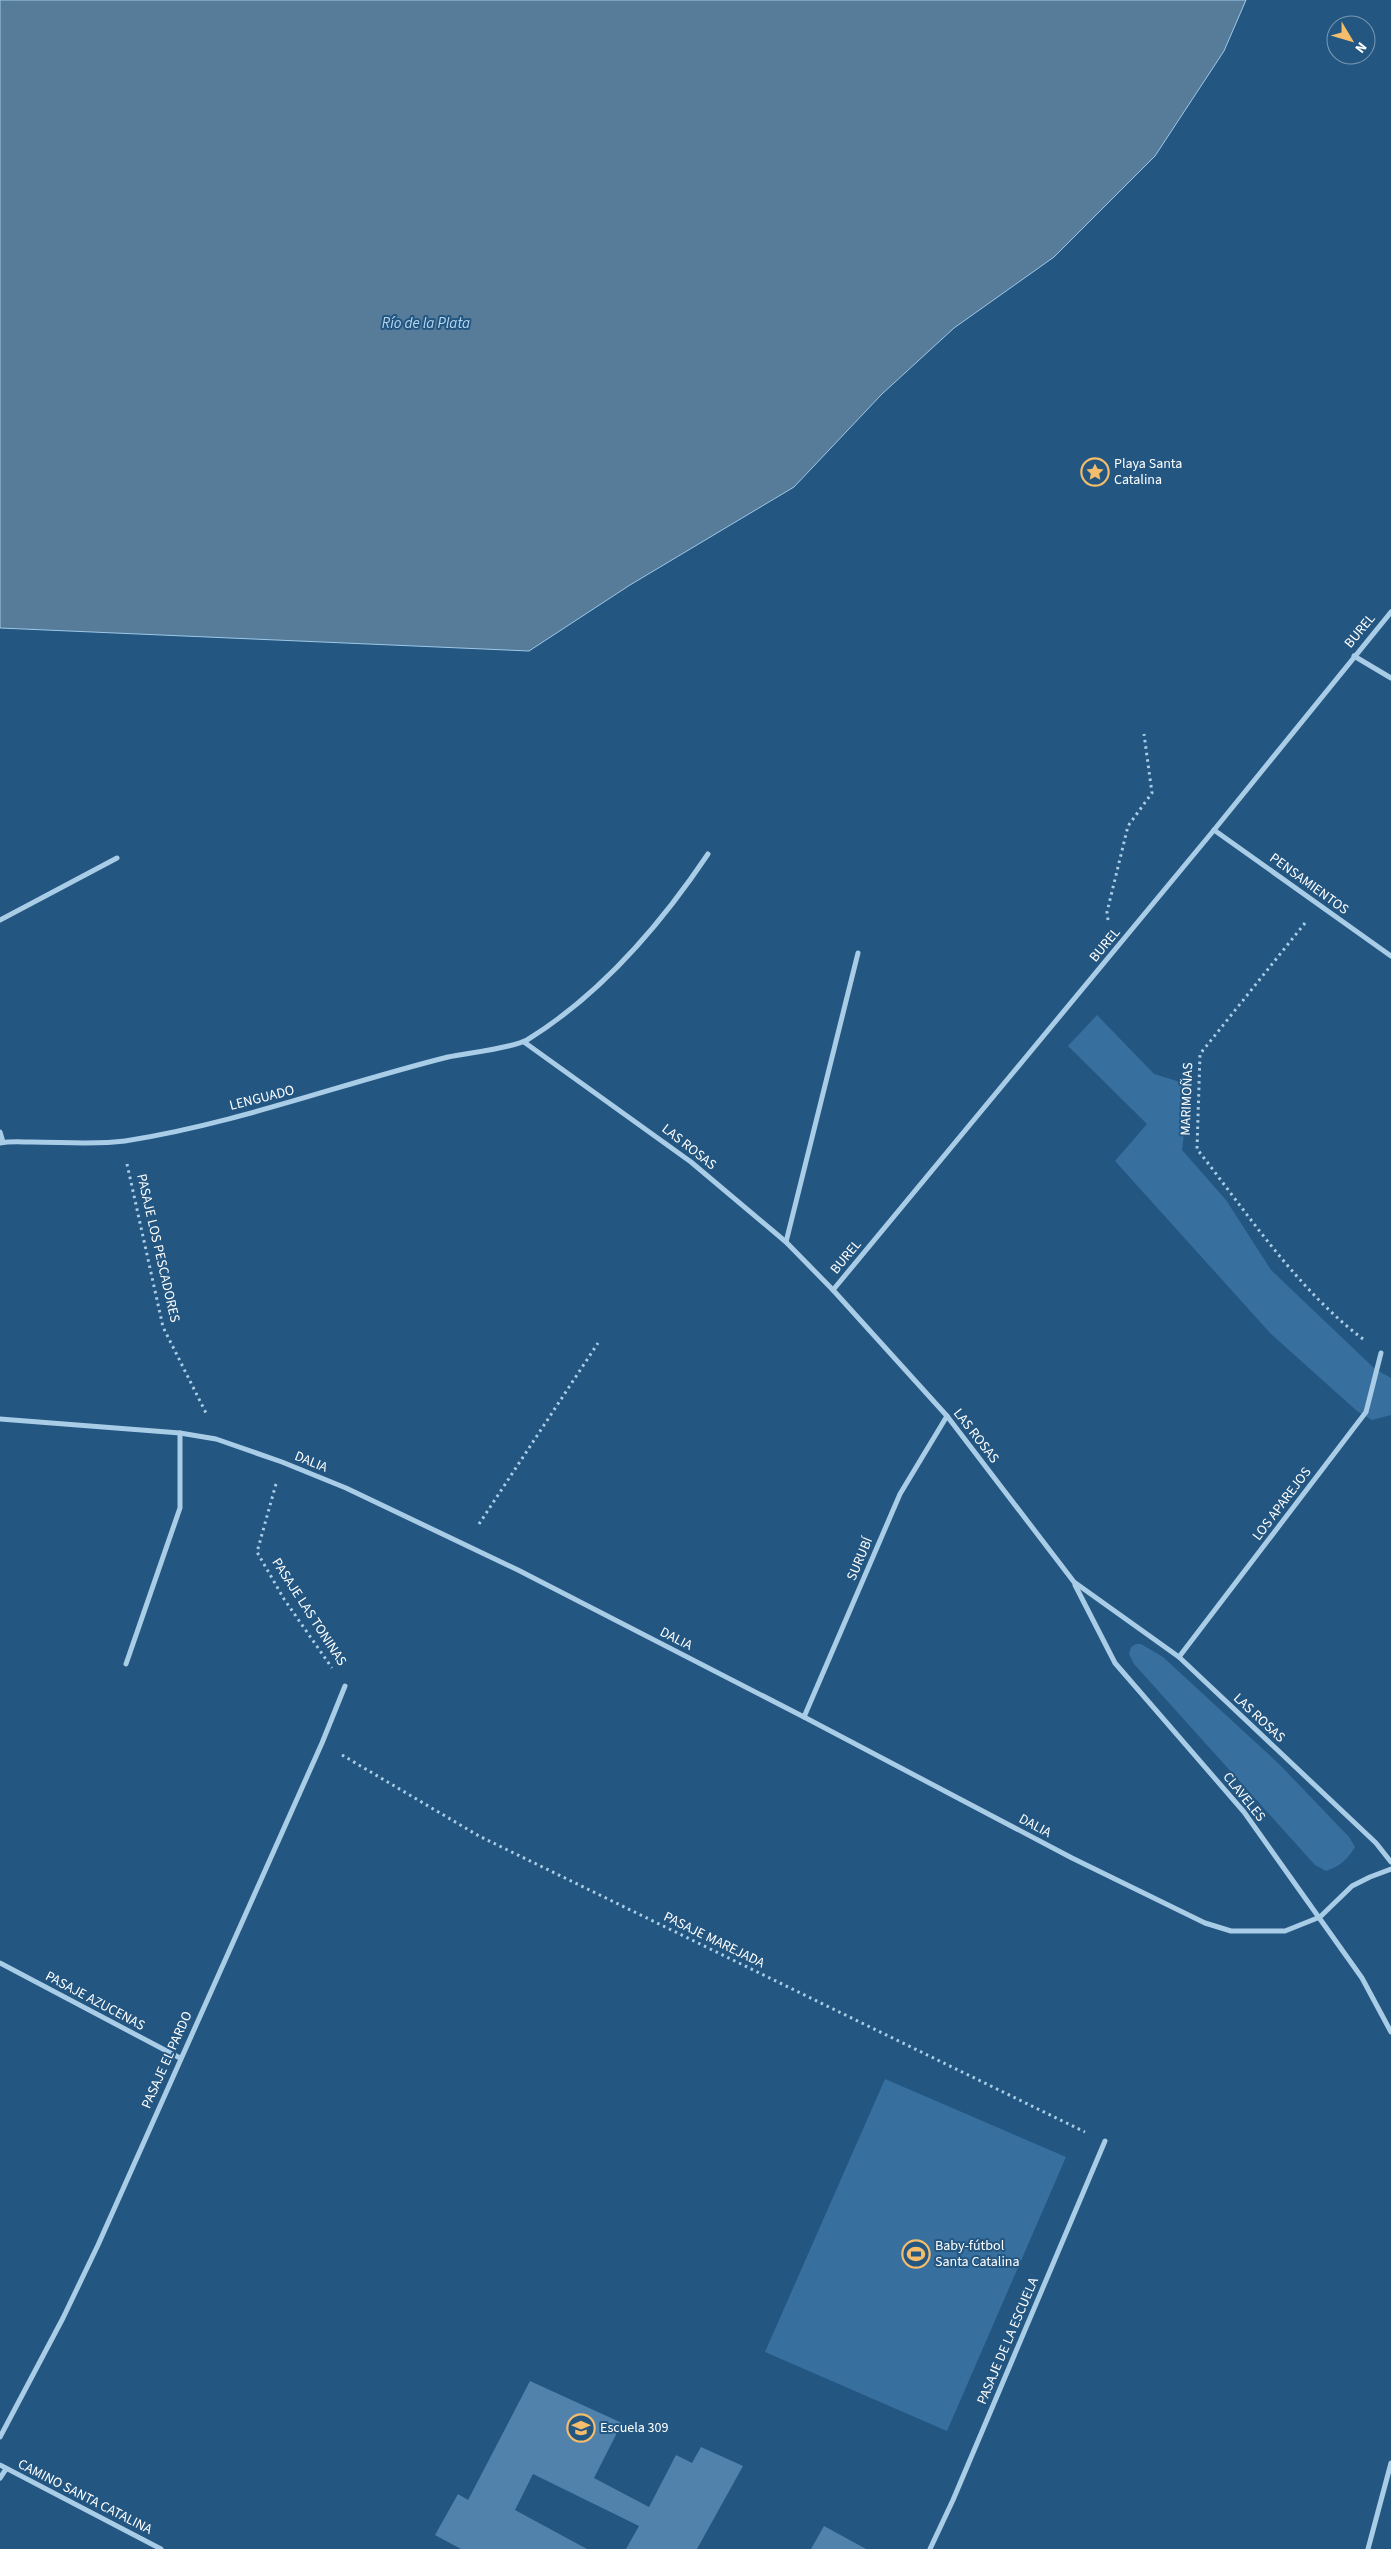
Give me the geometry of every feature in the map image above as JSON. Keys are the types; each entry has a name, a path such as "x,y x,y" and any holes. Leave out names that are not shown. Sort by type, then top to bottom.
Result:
{"street":[{"name":"BUREL","path":"833,1290 1214,830 1391,612"},
{"path":"1354,656 1391,678"},
{"name":"PENSAMIENTOS","path":"1214,830 1391,956"},
{"path":"524,1042 552,1023 617,966 653,930 683,892 708,854"},
{"path":"0,920 117,858"},
{"path":"786,1242 858,953"},
{"name":"LENGUADO","path":"2,1143 122,1141 177,1131 308,1098 449,1057 524,1042"},
{"name":"LAS ROSAS","path":"524,1042 691,1162 786,1242 833,1290 947,1416 1074,1582 1179,1657 1376,1843 1391,1862"},
{"path":"0,1132 2,1143"},
{"name":"LOS APAREJOS","path":"1179,1657 1366,1412 1381,1353"},
{"name":"SURUBÍ","path":"804,1717 900,1494 947,1416"},
{"name":"DALIA","path":"0,1419 180,1433 216,1439 282,1462 346,1488 466,1544 804,1717 1072,1858 1204,1924 1231,1931 1284,1931 1320,1917"},
{"path":"126,1664 180,1508 180,1433"},
{"name":"CLAVELES","path":"1074,1582 1114,1663 1244,1812 1362,1978 1391,2032"},
{"name":"PASAJE EL PARDO","path":"0,2437 78,2286 322,1743 345,1686"},
{"path":"1320,1917 1352,1886 1370,1876 1391,1869"},
{"name":"PASAJE AZUCENAS","path":"0,1964 180,2058"},
{"name":"PASAJE DE LA ESCUELA","path":"930,2549 954,2500 1105,2141"},
{"path":"1368,2549 1391,2463"},
{"name":"CAMINO SANTA CATALINA","path":"0,2465 160,2549"},
{"path":"0,2478 6,2469"}],"path":[{"path":"1113,952 1107,912 1128,826 1152,793 1144,734"},
{"name":"MARIMOÑAS","path":"1319,905 1200,1054 1197,1149 1301,1280 1344,1325 1381,1353"},
{"name":"PASAJE LOS PESCADORES","path":"122,1141 163,1326 193,1385 216,1439"},
{"path":"466,1544 598,1343"},
{"name":"PASAJE LAS TONINAS","path":"282,1462 257,1552 284,1599 345,1686"},
{"name":"PASAJE MAREJADA","path":"322,1743 478,1836 1105,2141"}],"shaded area":[{"path":"1097,1015 1154,1074 1190,1085 1182,1150 1226,1200 1271,1270 1375,1369 1391,1378 1391,1415 1372,1420 1357,1411 1271,1334 1115,1161 1147,1124 1068,1046"},
{"path":"1141,1644 1163,1657 1280,1765 1349,1837 1355,1847 1346,1859 1339,1865 1326,1871 1315,1865 1134,1664 1129,1654 1131,1647"},
{"name":"Baby-fútbol Santa Catalina","path":"885,2079 1066,2157 947,2431 765,2352"}],"water":[{"name":"Río de la Plata","path":"0,0 1246,0 1224,51 1155,156 1054,257 954,328 882,394 794,487 630,585 529,651 0,628"}],"building":[{"path":"530,2381 622,2423 594,2478 649,2507 676,2455 692,2463 701,2447 743,2466 697,2549 626,2549 639,2526 533,2474 515,2510 587,2549 461,2549 435,2535 458,2494 468,2500"},
{"path":"824,2526 866,2549 811,2549"}],"place":[{"name":"Playa Santa Catalina","path":"1095,472"},
{"name":"Baby-fútbol Santa Catalina","path":"916,2254"},
{"name":"Escuela 309","path":"581,2428"}]}
